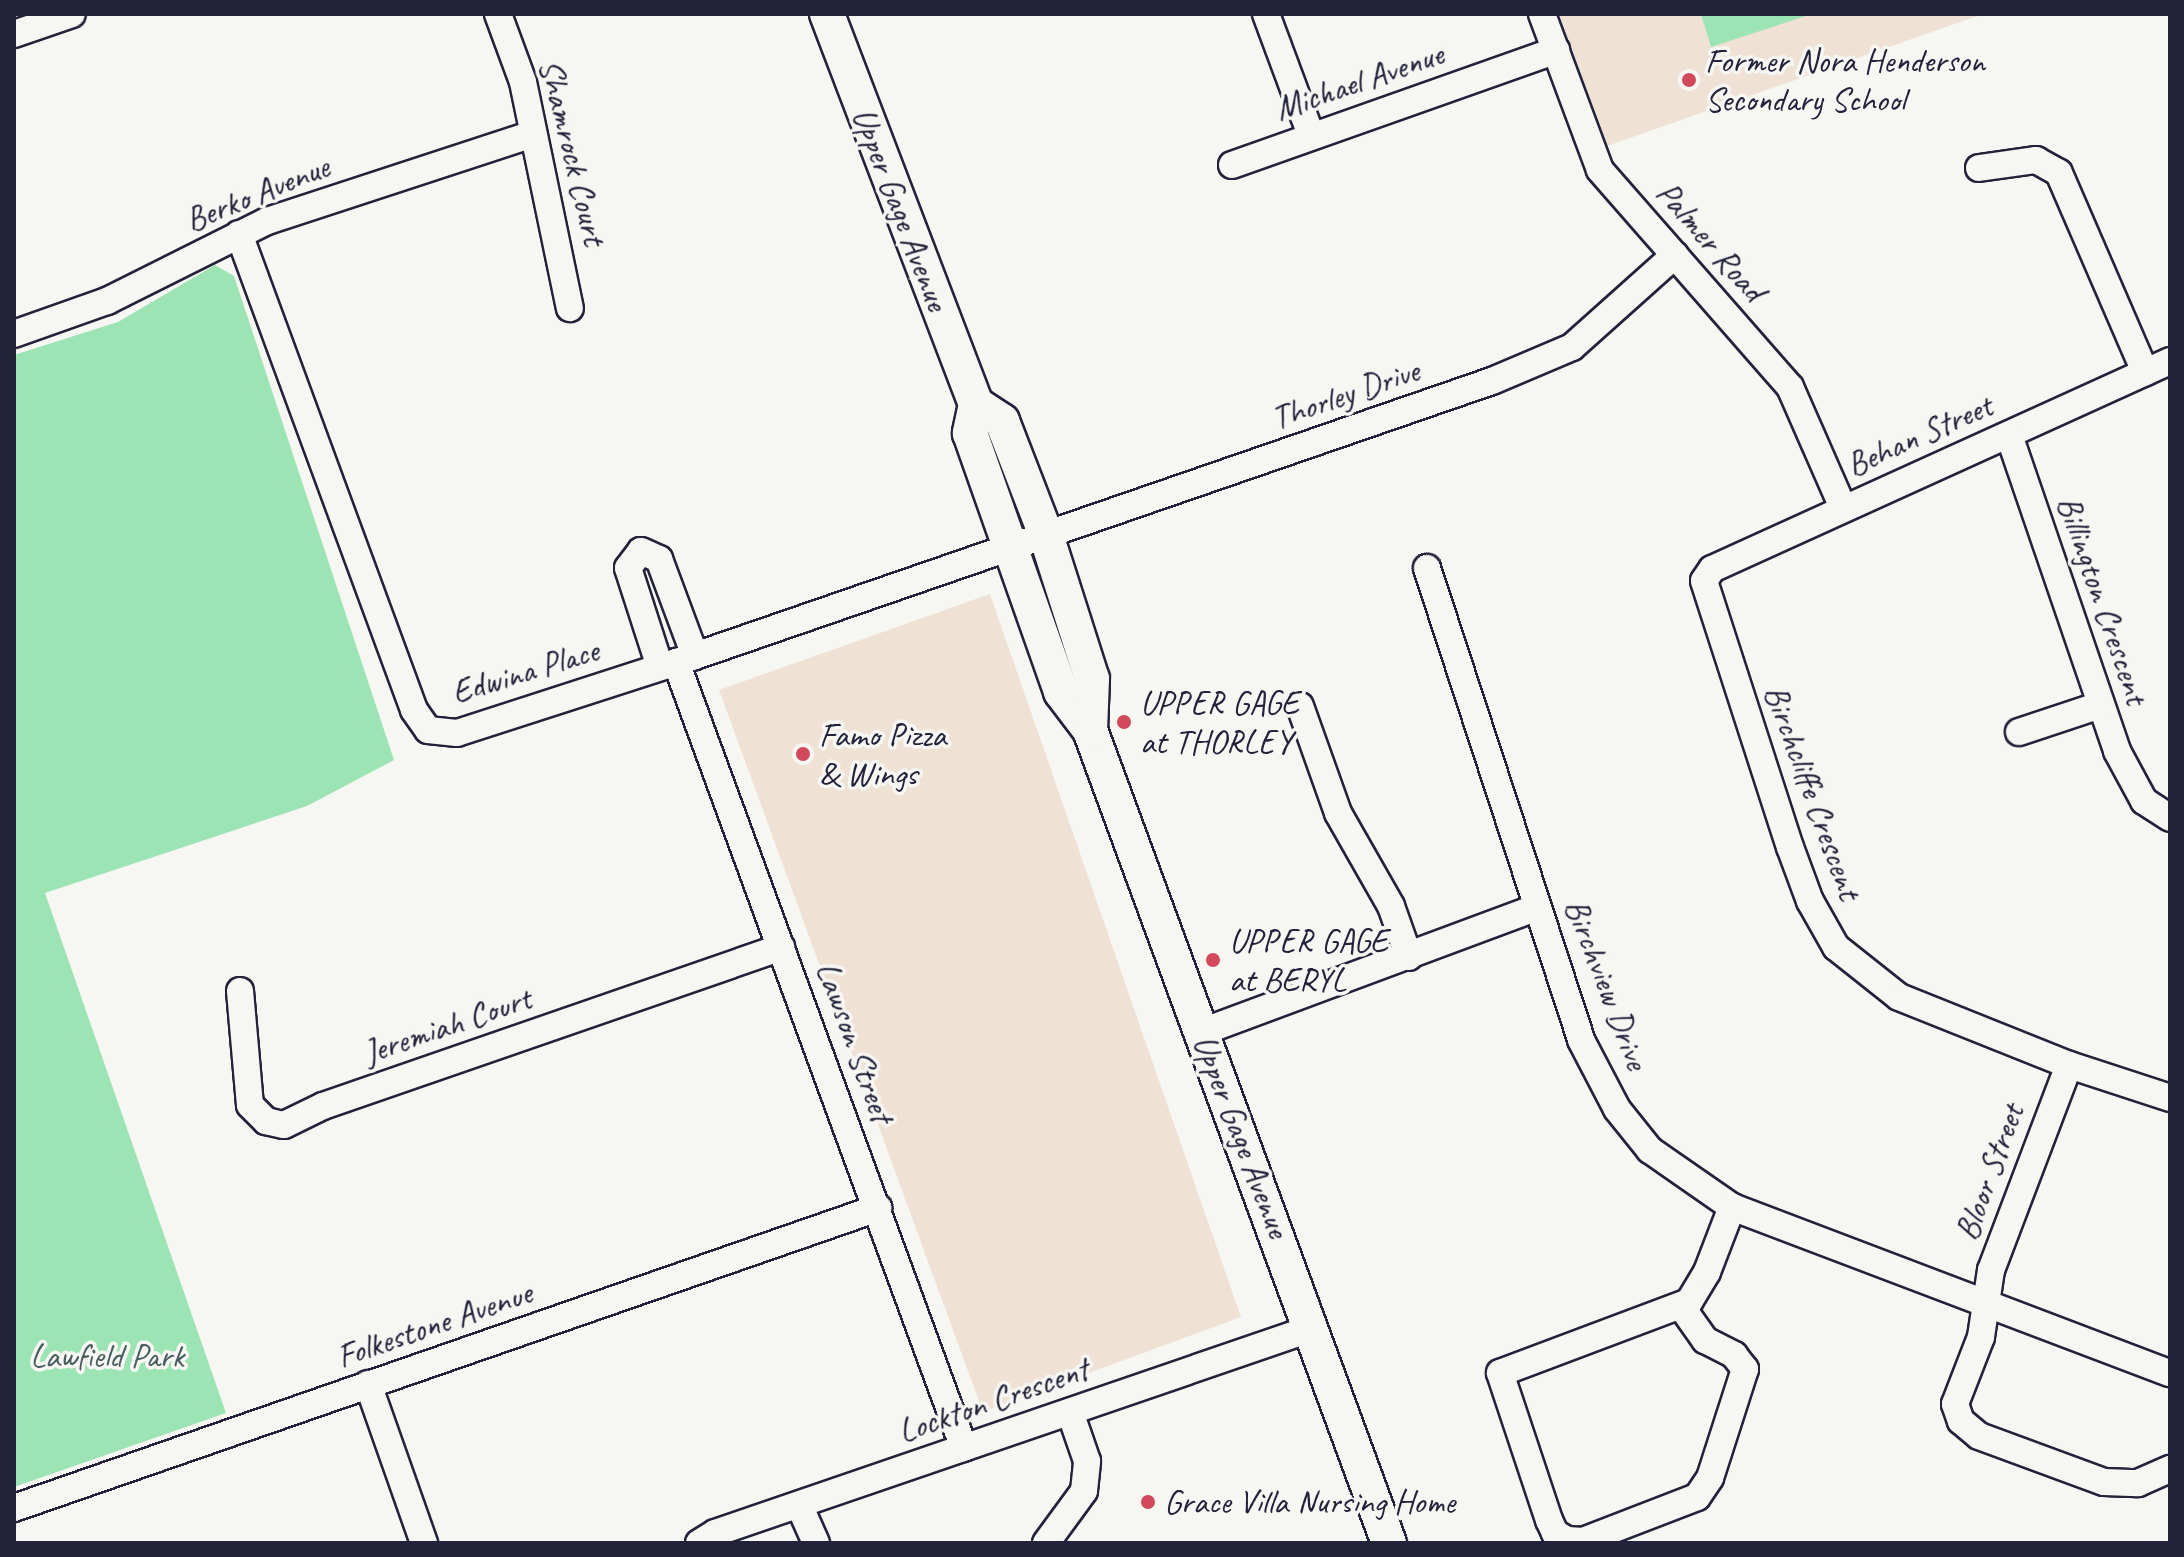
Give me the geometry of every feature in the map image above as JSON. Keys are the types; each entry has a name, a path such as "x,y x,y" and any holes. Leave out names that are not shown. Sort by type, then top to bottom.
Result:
{"main road":[{"name":"Upper Gage Avenue","path":"827,14 976,404 970,433 1008,548 1061,692 1090,730 1313,1328 1389,1543"},
{"name":"Upper Gage Avenue","path":"976,404 1002,421 1046,535 1092,679 1090,730"}],"street":[{"path":"14,34 72,14"},
{"name":"Shamrock Court","path":"498,14 523,82 570,308"},
{"path":"1266,14 1311,135"},
{"name":"Palmer Road","path":"1542,14 1600,170 1790,387 1843,508"},
{"name":"Michael Avenue","path":"1232,165 1556,50"},
{"name":"Berko Avenue","path":"14,334 107,301 239,234 533,134"},
{"path":"1979,168 2036,160 2059,173 2145,372"},
{"name":"Edwina Place","path":"239,234 414,710 428,730 457,733 677,662 1008,548"},
{"name":"Thorley Drive","path":"1008,548 1492,381 1572,347 1675,255"},
{"name":"Behan Street","path":"1704,581 1712,569 2170,361"},
{"name":"Billington Crescent","path":"2009,435 2100,705 2144,801 2170,818"},
{"name":"Birchview Drive","path":"1427,568 1581,1040 1617,1109 1650,1150 1732,1207 1983,1306 2170,1373"},
{"name":"Birchcliffe Crescent","path":"1704,581 1790,847 1810,901 1836,947 1899,997 2069,1065 2170,1098"},
{"name":"Lawson Street","path":"677,662 964,1448"},
{"path":"2019,732 2100,705"},
{"path":"1300,706 1338,813 1391,906 1409,957"},
{"path":"1202,1032 1538,907"},
{"name":"Jeremiah Court","path":"240,991 250,1105 266,1121 284,1125 323,1106 781,947"},
{"name":"Bloor Street","path":"2069,1065 1991,1270 1983,1306 1981,1337 1955,1404 1961,1421 1979,1436 2104,1482 2138,1483 2170,1469"},
{"path":"1681,1306 1705,1340 1734,1355 1745,1369 1707,1485 1697,1497 1583,1541 1567,1540 1555,1533 1549,1520 1500,1373 1681,1306 1697,1293 1732,1207"},
{"name":"Folkestone Avenue","path":"14,1508 878,1208"},
{"name":"Lockton Crescent","path":"699,1543 715,1533 800,1507 1313,1328"},
{"path":"368,1384 424,1543"},
{"path":"1046,1543 1084,1491 1087,1461 1070,1412"},
{"path":"800,1507 816,1543"}],"shaded area":[{"name":"Former Nora Henderson Secondary School","path":"1559,14 1983,14 1607,146"},
{"path":"990,594 1241,1317 983,1412 719,690"}],"green space":[{"path":"1701,14 1812,14 1711,47"},
{"name":"Lawfield Park","path":"215,265 234,276 394,760 307,806 45,893 226,1413 14,1487 14,355 118,322"}],"place":[{"name":"Former Nora Henderson Secondary School","path":"1689,80"},
{"name":"UPPER GAGE at THORLEY","path":"1124,722"},
{"name":"Famo Pizza & Wings","path":"803,754"},
{"name":"UPPER GAGE at BERYL","path":"1213,960"},
{"name":"Grace Villa Nursing Home","path":"1148,1502"}]}
